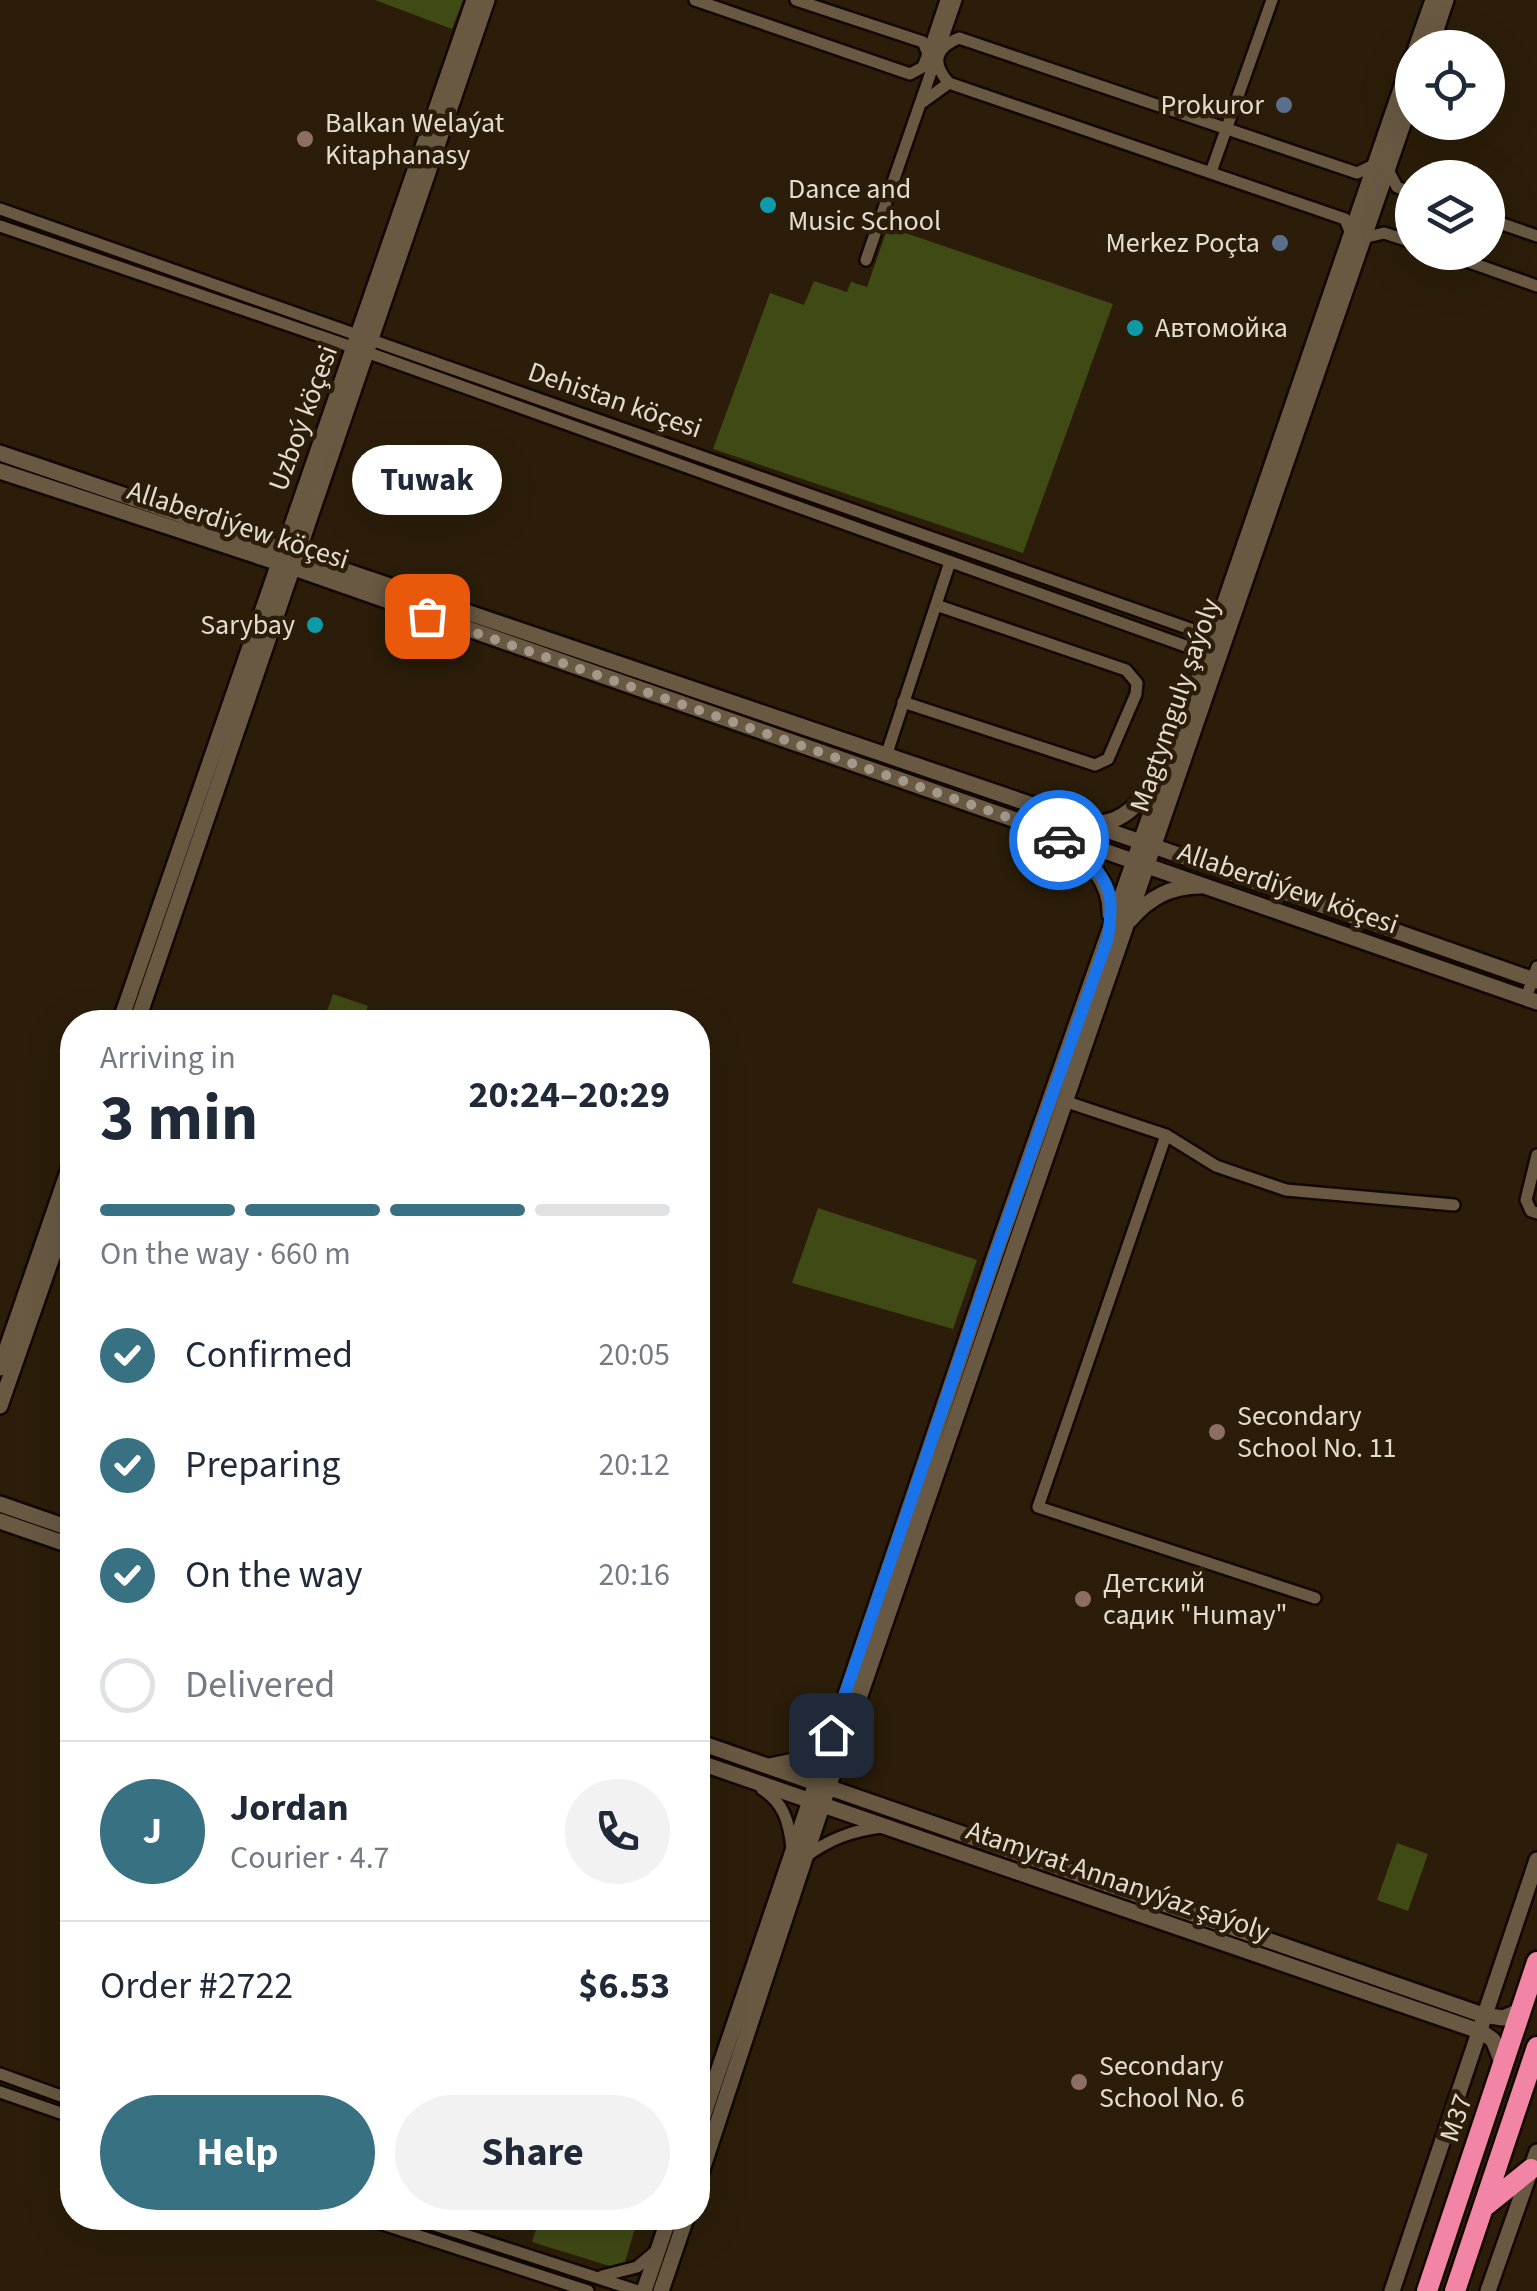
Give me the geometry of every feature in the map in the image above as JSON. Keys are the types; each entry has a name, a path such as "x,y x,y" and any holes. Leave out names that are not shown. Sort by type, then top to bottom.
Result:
{"highway":[{"name":"M37","path":"1427,2291 1537,1962"},
{"name":"M37","path":"1455,2291 1537,2047"},
{"path":"1482,2208 1534,2160"}],"street":[{"name":"Uzboý köçesi","path":"362,344 474,0"},
{"name":"Uzboý köçesi","path":"124,1010 488,0"},
{"path":"695,0 910,74 923,67 944,44 960,38"},
{"path":"796,0 923,42 949,83 1345,219 1357,236 1384,233 1395,237"},
{"path":"866,260 920,104 946,0"},
{"path":"932,56 956,0"},
{"path":"1211,172 1272,0"},
{"path":"1422,30 1432,0"},
{"path":"1436,30 1446,0"},
{"path":"951,14 953,31 960,38 1357,173 1381,167 1395,185"},
{"path":"920,104 949,83"},
{"name":"Magtymguly şaýoly","path":"821,1785 831,1735 1046,1109 1140,862 1395,117"},
{"name":"Magtymguly şaýoly","path":"1381,167 1395,136"},
{"name":"Dehistan köçesi","path":"0,209 1208,654"},
{"path":"1505,225 1537,236"},
{"name":"Dehistan köçesi","path":"0,226 362,344 1214,637"},
{"name":"Magtymguly şaýoly","path":"1146,844 1171,752 1357,236"},
{"path":"1492,270 1537,286"},
{"name":"Allaberdiýew köçesi","path":"0,453 1027,824 1532,1000"},
{"name":"Allaberdiýew köçesi","path":"0,471 287,559 1536,976"},
{"name":"Uzboý köçesi","path":"141,1010 287,559"},
{"path":"886,756 950,562"},
{"path":"903,702 1095,765 1108,760 1136,694 1137,683 1126,670 936,604"},
{"path":"1084,823 1107,824 1133,808 1171,752"},
{"path":"1027,824 1067,844 1104,883 1110,898 1108,938"},
{"name":"Magtymguly şaýoly","path":"710,2098 1125,927 1140,862"},
{"path":"1125,927 1157,896 1185,886 1206,886"},
{"path":"1532,1000 1536,976"},
{"path":"1064,1101 1166,1135 1216,1166 1286,1190 1454,1205"},
{"path":"1166,1135 1038,1507 1315,1598"},
{"path":"1537,1156 1526,1200 1531,1211 1537,1213"},
{"path":"0,1368 60,1195"},
{"path":"0,1406 60,1234"},
{"path":"0,1504 60,1525"},
{"path":"0,1520 60,1542"},
{"path":"760,1764 808,1756 831,1735"},
{"name":"Atamyrat Annanyýaz şaýoly","path":"710,1746 1480,2023"},
{"name":"Atamyrat Annanyýaz şaýoly","path":"710,1766 881,1827 1480,2023 1520,2011"},
{"path":"750,1781 775,1797 798,1853 851,1832 881,1827"},
{"name":"Magtymguly şaýoly","path":"710,2143 798,1853"},
{"path":"1392,2291 1537,1860"},
{"path":"1480,2023 1491,2037 1503,2066"},
{"path":"0,2074 60,2096"},
{"path":"0,2092 60,2113"},
{"path":"1488,2291 1534,2160"},
{"path":"401,2230 588,2291"},
{"path":"450,2230 641,2291 664,2230"},
{"path":"661,2291 682,2230"},
{"path":"594,2277 624,2273 658,2248"}],"green space":[{"path":"375,0 463,0 452,29"},
{"path":"888,227 1113,304 1023,553 713,449 770,293 804,305 814,281 847,292 851,282 867,287"},
{"path":"333,994 368,1006 366,1010 327,1010"},
{"path":"818,1208 977,1260 953,1329 792,1283"},
{"path":"1397,1843 1428,1854 1408,1911 1377,1900"},
{"path":"536,2230 634,2230 625,2262 613,2267 532,2242"}],"way so far":[{"path":"427,616 791,740 1027,824 1059,840"}],"place":[{"name":"Prokuror","path":"1284,105"},
{"name":"Balkan Welaýat Kitaphanasy","path":"305,139"},
{"name":"Dance and Music School","path":"768,205"},
{"name":"Merkez Poçta","path":"1280,243"},
{"name":"Автомойка","path":"1135,328"},
{"name":"Tuwak","path":"427,616"},
{"name":"Sarybay","path":"315,625"},
{"name":"Secondary School No. 11","path":"1217,1432"},
{"name":"Детский садик \"Humay\"","path":"1083,1599"},
{"name":"Secondary School No. 6","path":"1079,2082"}],"route":[{"path":"831,1735 1108,938 1110,898 1104,883 1088,862 1059,840"}]}
